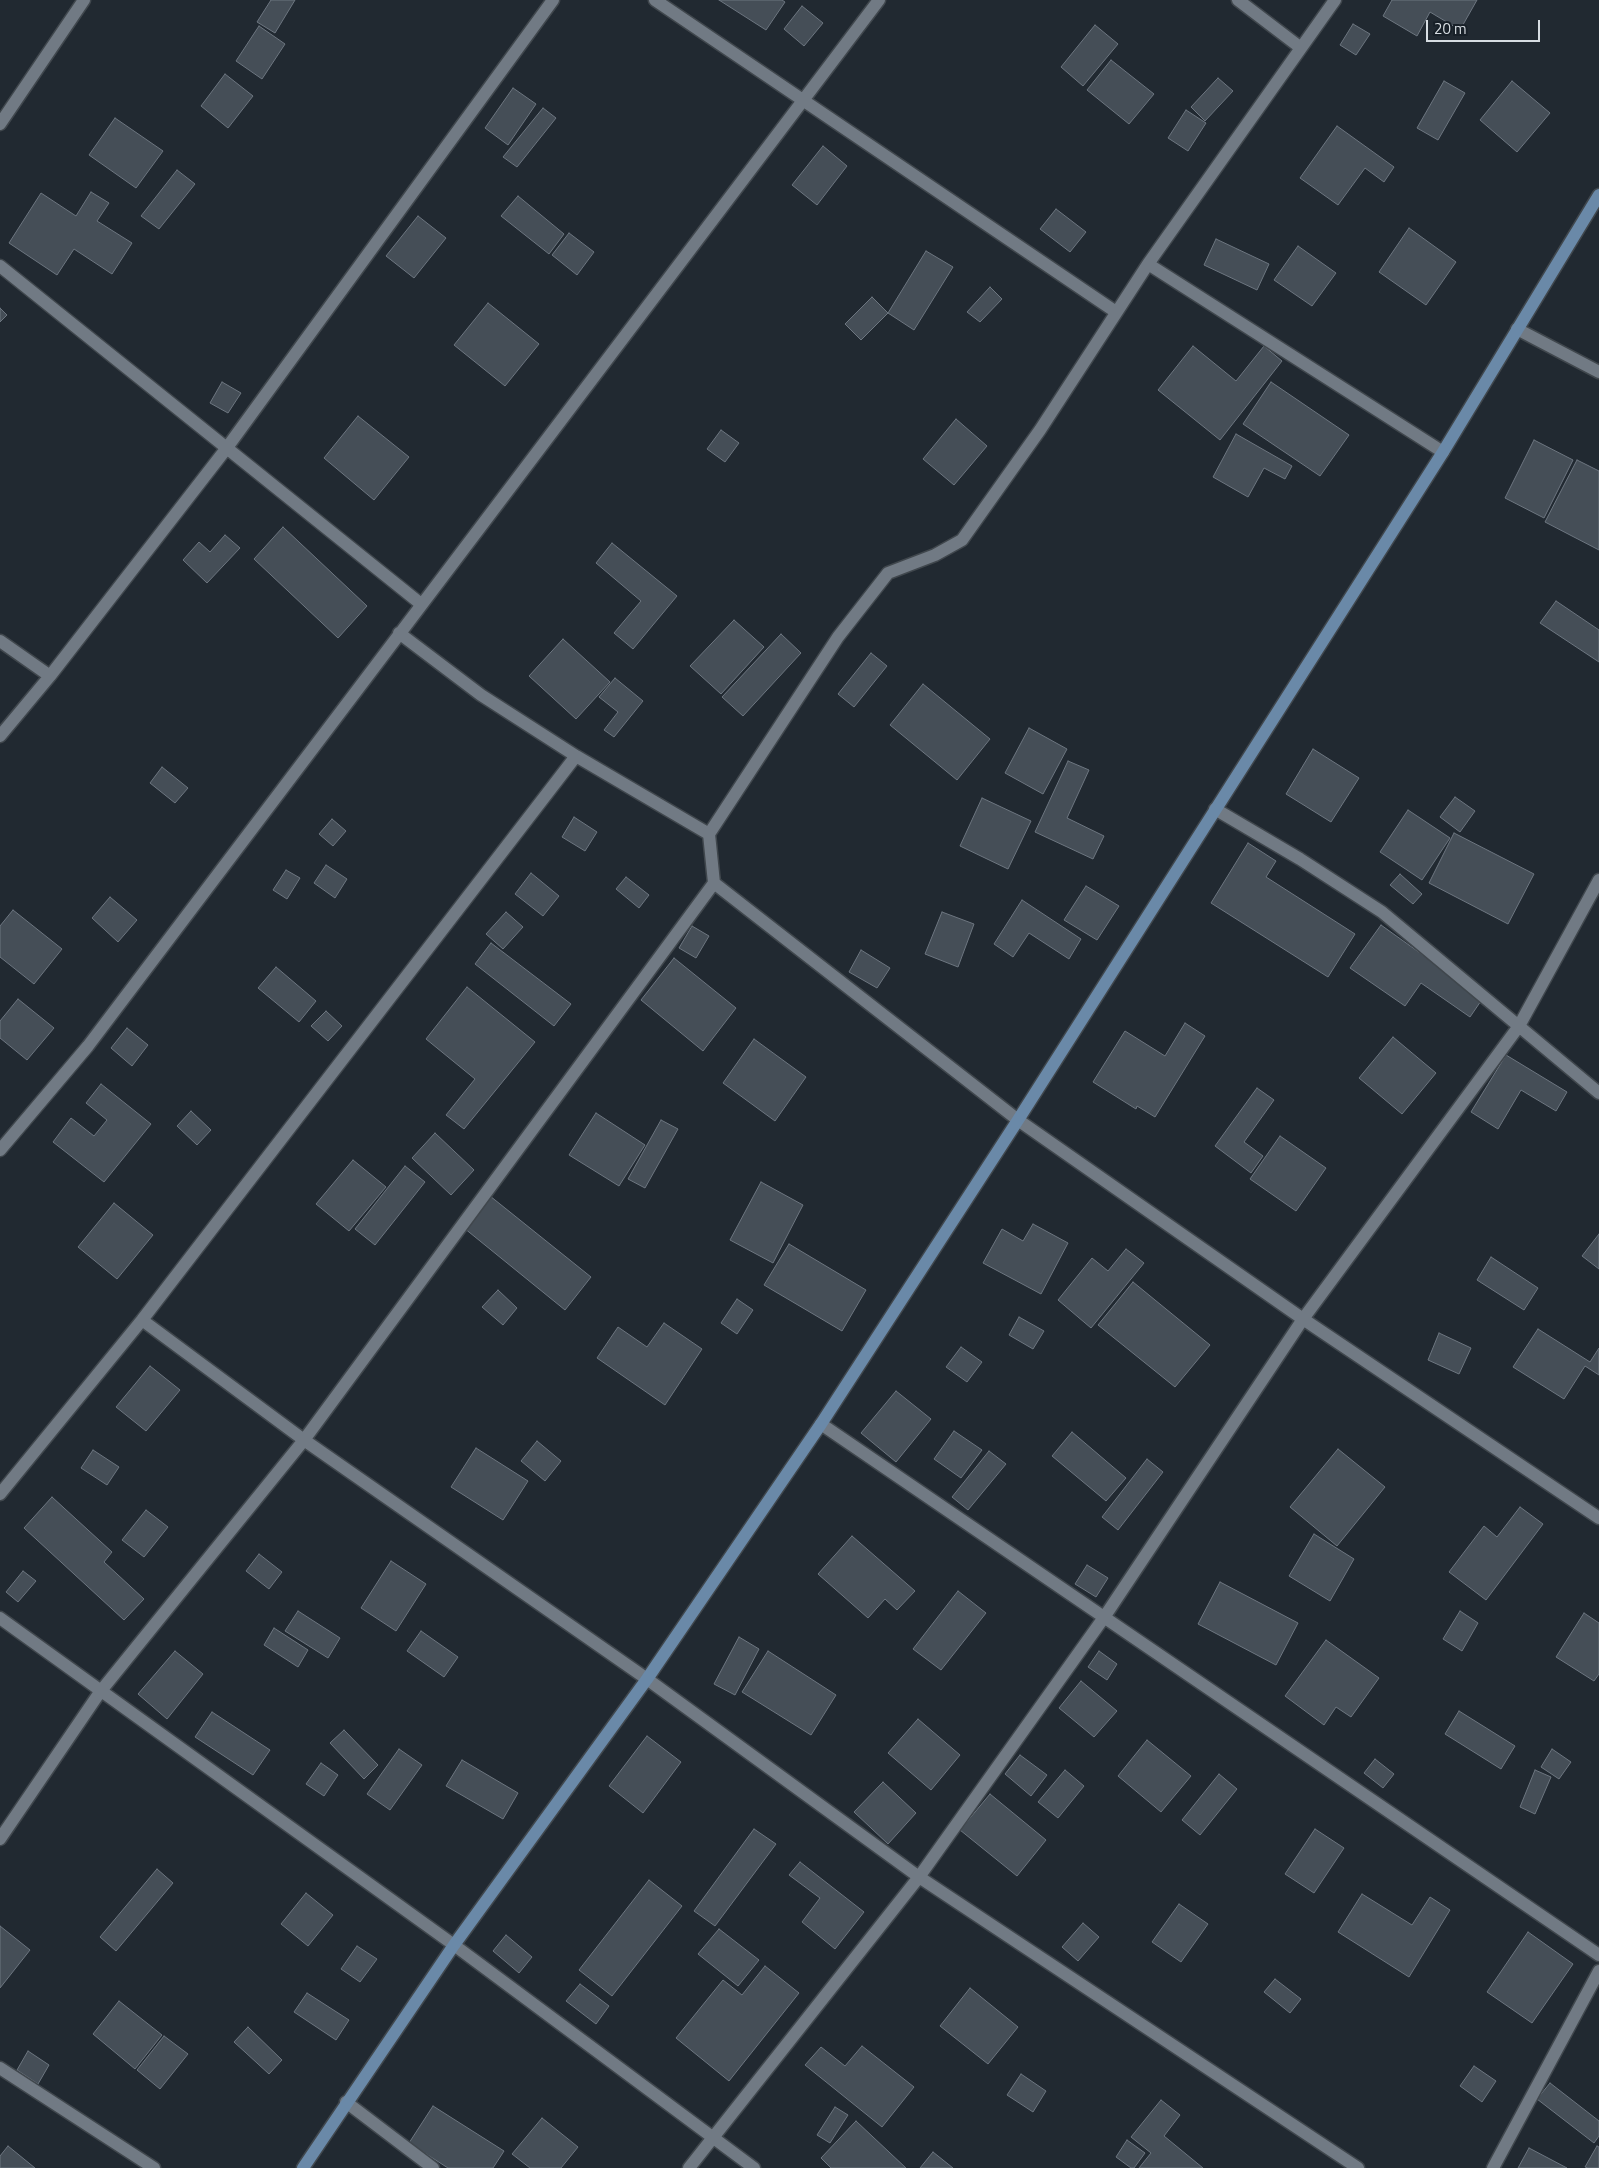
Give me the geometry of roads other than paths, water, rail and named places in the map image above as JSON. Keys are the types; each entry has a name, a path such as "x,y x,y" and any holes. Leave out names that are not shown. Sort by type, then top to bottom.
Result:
{"main road":[{"path":"303,2168 454,1945 647,1679 821,1424 1018,1120 1443,452 1599,195"}],"street":[{"path":"0,124 84,0"},
{"path":"0,736 50,676 226,449 553,0"},
{"path":"655,0 1116,312"},
{"path":"0,1150 88,1046 879,0"},
{"path":"1238,0 1301,48"},
{"path":"0,1839 100,1692 304,1440 714,883 709,834 858,609 888,573 935,555 962,540 1040,430 1148,264 1335,0"},
{"path":"1148,264 1443,452"},
{"path":"0,266 421,604"},
{"path":"1517,329 1599,372"},
{"path":"400,633 481,695 576,756 709,834"},
{"path":"0,641 50,676"},
{"path":"0,1494 142,1320 576,756"},
{"path":"1215,809 1300,859 1382,912 1599,1092"},
{"path":"689,2168 919,1877 1105,1616 1303,1319 1518,1026 1599,880"},
{"path":"714,883 1018,1120 1303,1319 1599,1518"},
{"path":"142,1320 304,1440 647,1679 919,1877 1358,2168"},
{"path":"821,1424 1105,1616 1599,1955"},
{"path":"0,1618 100,1692 454,1945 754,2168"},
{"path":"1493,2168 1599,1972"},
{"path":"0,2068 154,2168"},
{"path":"346,2102 433,2168"}]}
